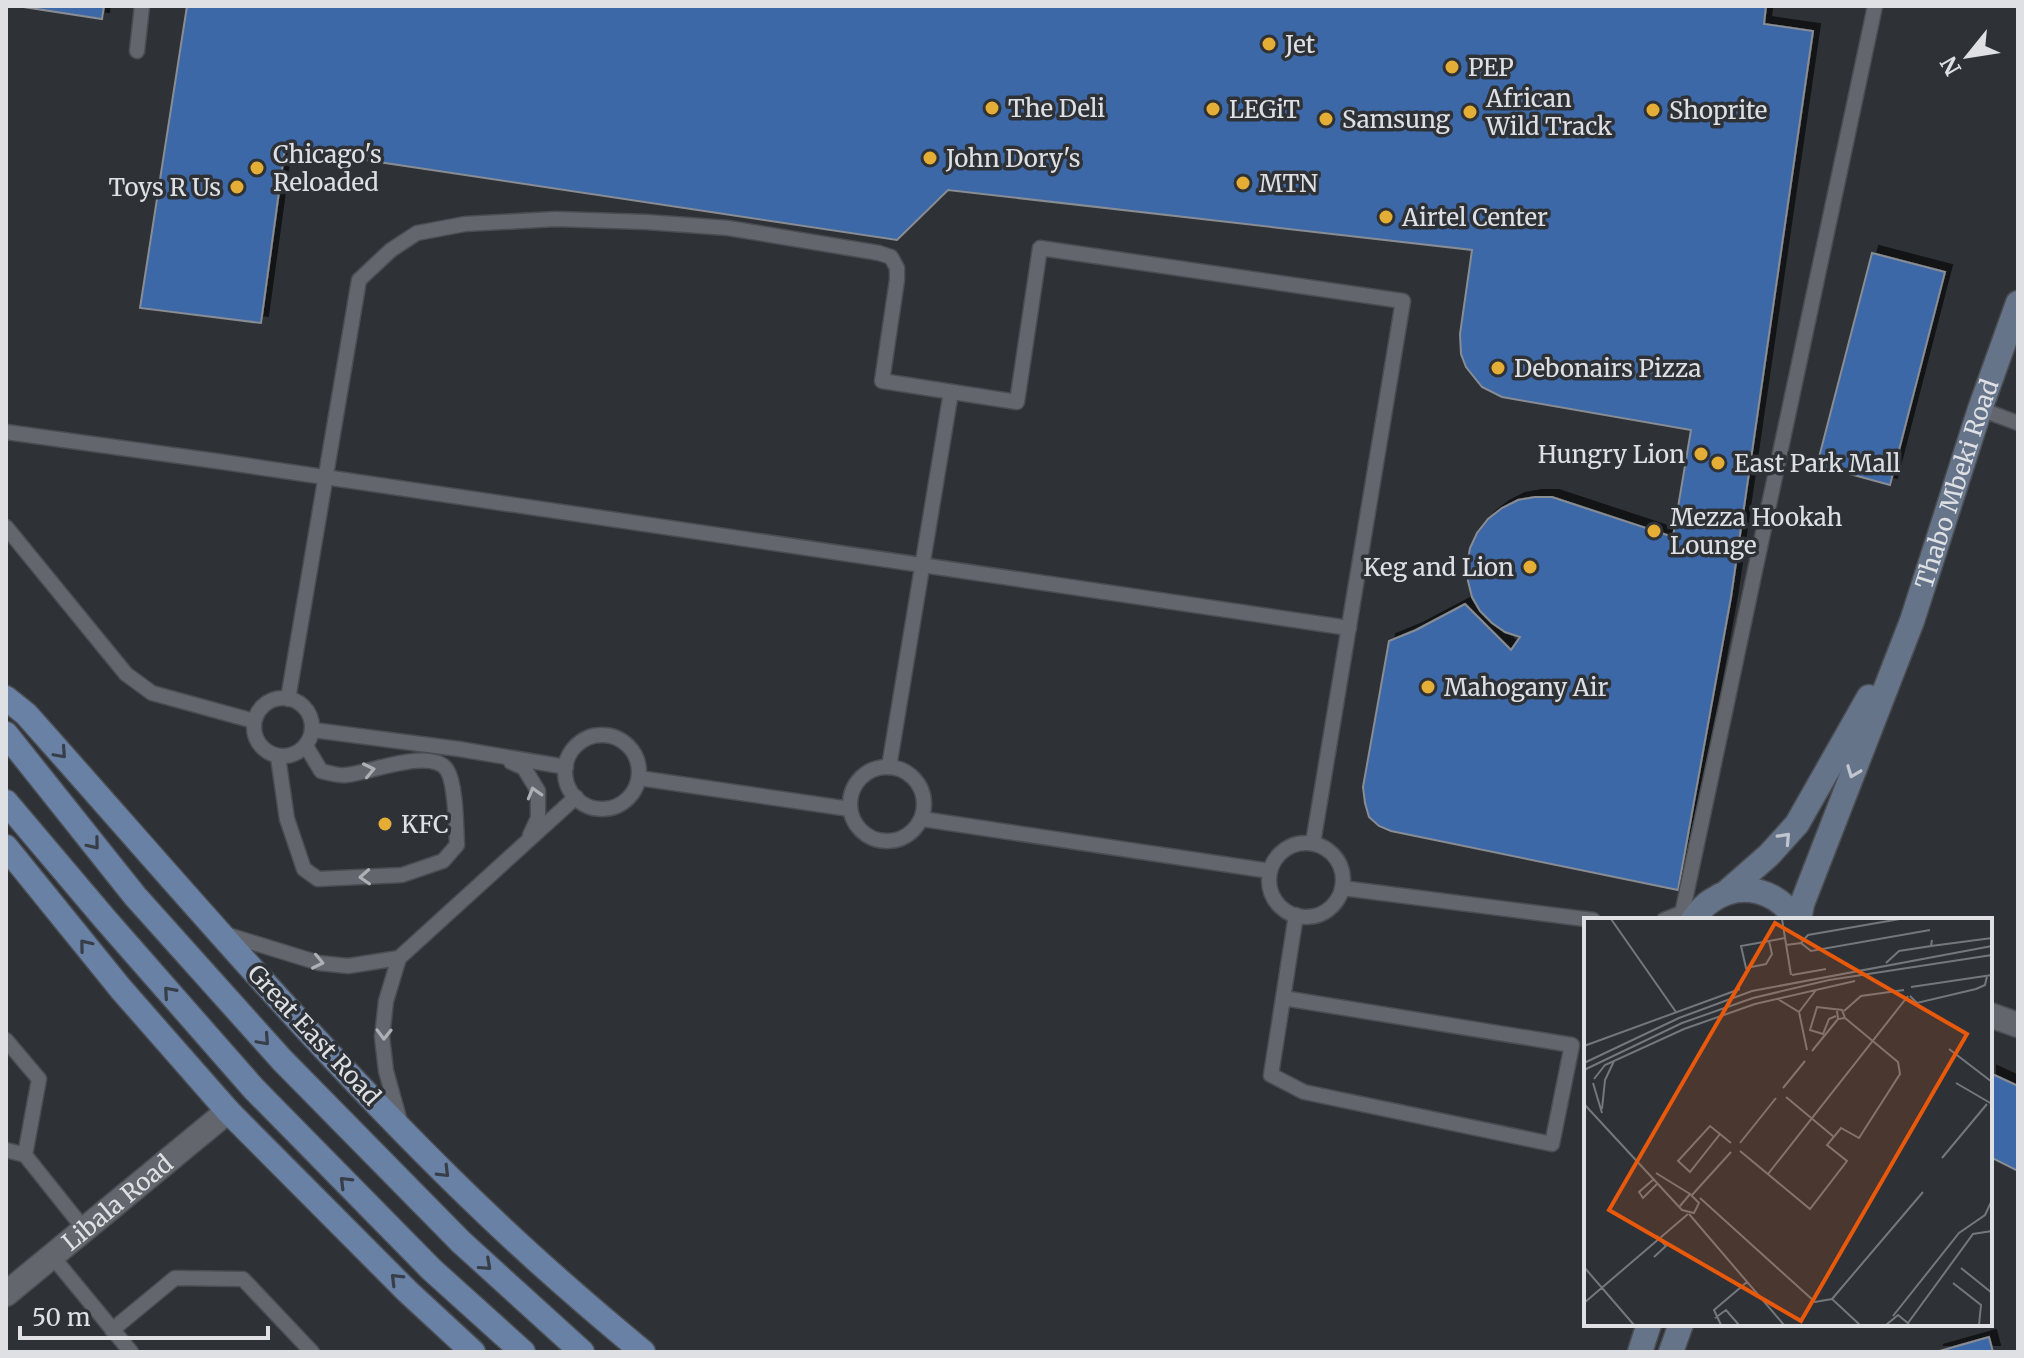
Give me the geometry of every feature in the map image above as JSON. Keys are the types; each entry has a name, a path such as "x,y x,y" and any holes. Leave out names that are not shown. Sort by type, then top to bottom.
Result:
{"main road":[{"name":"Thabo Mbeki Road","path":"1798,918 1912,621 1980,409 2018,303"},
{"name":"Thabo Mbeki Road","path":"1703,907 1769,855 1797,824 1912,621"},
{"name":"Great East Road","path":"6,698 26,714 217,931 402,1129 489,1216 643,1352"},
{"name":"Great East Road","path":"6,734 135,896 282,1060 450,1231 582,1352"},
{"path":"6,802 254,1089 431,1269 523,1352"},
{"path":"6,847 121,989 228,1111 407,1291 473,1352"},
{"name":"Thabo Mbeki Road","path":"1703,907 1745,889 1777,898 1796,918"},
{"path":"1640,1352 1648,1326"},
{"path":"1671,1352 1680,1326"}],"street":[{"path":"1992,1015 2017,1019"},
{"name":"Libala Road","path":"6,1294 228,1111"}],"lane":[{"path":"137,51 142,6"},
{"path":"1670,918 1703,907 1875,6"},
{"path":"288,699 359,280 391,250 417,233 465,224 556,219 646,222 728,228 879,253 891,257 897,268 882,381 1017,402 1040,248 1403,301 1313,843"},
{"path":"889,767 951,392"},
{"path":"1980,409 2018,423"},
{"path":"6,432 1349,628"},
{"path":"6,527 126,674 152,693 254,721"},
{"path":"288,699 301,704 310,715 313,730 306,746 293,756 278,757 264,750 255,737 254,721 261,708 273,700 288,699"},
{"path":"313,730 566,767"},
{"path":"601,735 625,743 634,753 639,778 635,789 619,805 596,809 585,805 569,788 566,767 578,745 588,738 601,735"},
{"path":"278,757 287,819 304,869 318,879 402,875 443,861 457,845 452,787 447,769 439,762 423,760 344,775 321,771 306,746"},
{"path":"500,757 524,768 538,791 538,818 526,842"},
{"path":"889,767 903,770 914,779 922,791 925,805 916,828 908,835 888,842 867,836 859,829 850,809 856,784 876,769 889,767"},
{"path":"639,778 850,809"},
{"path":"402,1129 386,1071 382,1037 386,1001 399,958 576,797"},
{"path":"922,819 1270,871"},
{"path":"1299,843 1313,843 1333,855 1340,865 1342,888 1339,897 1325,911 1307,917 1296,915 1286,911 1272,893 1270,871 1276,858 1286,848 1299,843"},
{"path":"1342,888 1584,919"},
{"path":"1283,998 1572,1045 1552,1144 1304,1092 1271,1075 1283,998 1296,915"},
{"path":"217,931 319,963 348,966 399,958"},
{"path":"6,1040 39,1079 25,1155"},
{"path":"6,1150 25,1155 84,1229"},
{"path":"52,1256 131,1352"},
{"path":"112,1330 175,1278 243,1279 312,1352"}],"building":[{"path":"17,6 104,6 102,19"},
{"name":"East Park Mall","path":"187,6 1766,6 1764,24 1813,31 1731,597 1678,890 1391,831 1369,817 1363,787 1389,641 1465,604 1511,650 1520,637 1492,623 1472,597 1467,565 1470,548 1488,519 1518,500 1552,497 1673,537 1691,430 1502,397 1482,387 1466,367 1461,354 1460,334 1472,250 948,190 897,240 285,148 261,323 140,308"},
{"path":"1872,253 1945,272 1890,485 1817,465"},
{"path":"1992,1074 2018,1086 2018,1171 1992,1158"},
{"path":"1989,1337 1993,1352 1936,1352"}],"place":[{"name":"Jet","path":"1269,44"},
{"name":"PEP","path":"1452,67"},
{"name":"The Deli","path":"992,108"},
{"name":"LEGiT","path":"1213,109"},
{"name":"Shoprite","path":"1653,110"},
{"name":"African Wild Track","path":"1470,112"},
{"name":"Samsung","path":"1326,119"},
{"name":"John Dory's","path":"930,158"},
{"name":"Chicago's Reloaded","path":"257,168"},
{"name":"MTN","path":"1243,183"},
{"name":"Toys R Us","path":"237,187"},
{"name":"Airtel Center","path":"1386,217"},
{"name":"Debonairs Pizza","path":"1498,368"},
{"name":"Hungry Lion","path":"1701,454"},
{"name":"East Park Mall","path":"1718,463"},
{"name":"Mezza Hookah Lounge","path":"1654,531"},
{"name":"Keg and Lion","path":"1530,567"},
{"name":"Mahogany Air","path":"1428,687"},
{"name":"KFC","path":"385,824"}]}
